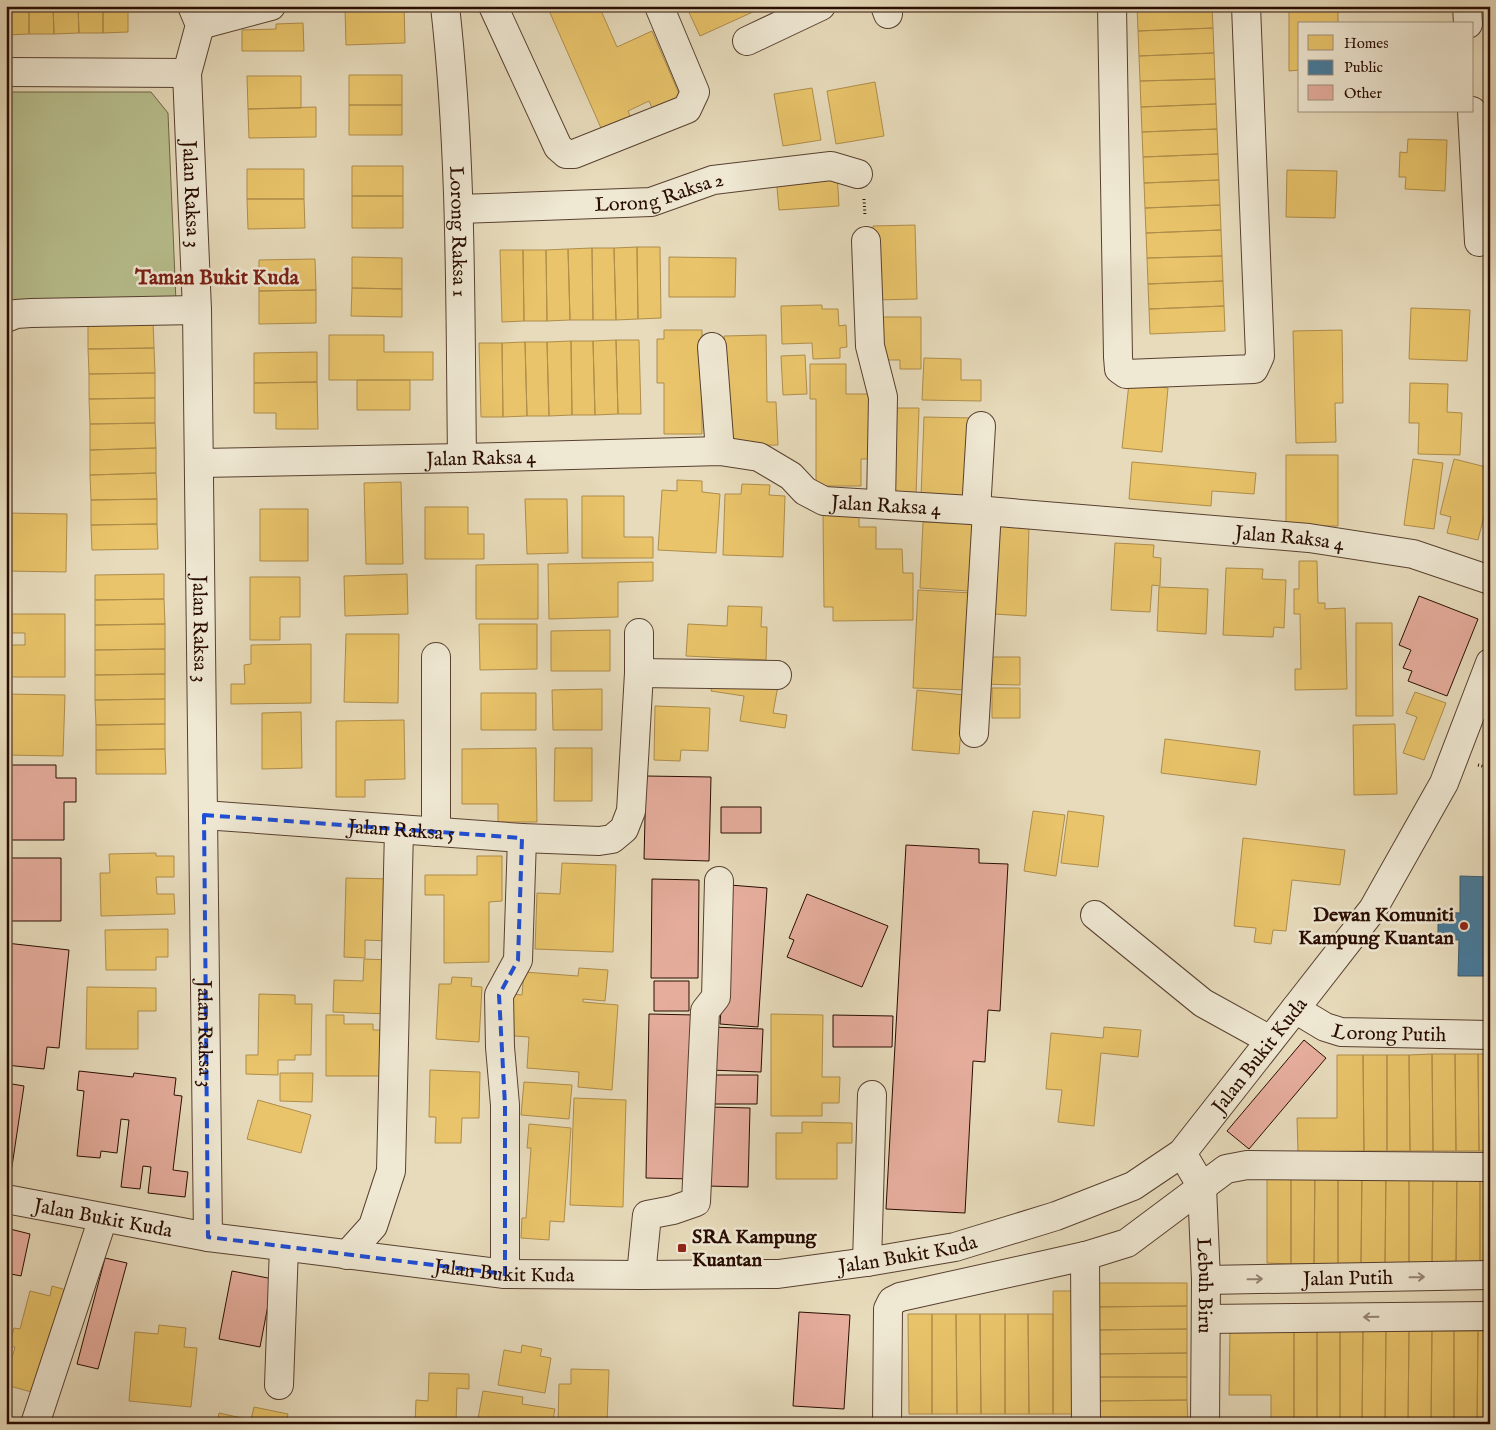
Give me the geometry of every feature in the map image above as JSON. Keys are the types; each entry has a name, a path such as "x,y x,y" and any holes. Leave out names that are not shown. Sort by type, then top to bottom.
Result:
{"street":[{"path":"196,15 271,6"},
{"name":"Lorong Raksa 1","path":"445,6 450,48 459,210 462,458"},
{"path":"493,6 558,147 566,154 574,154 687,108 695,92 659,6"},
{"path":"747,41 821,6"},
{"path":"1112,6 1118,357 1119,369 1126,374 1254,369 1260,356 1246,6"},
{"path":"1467,6 1468,22"},
{"name":"Jalan Raksa 3","path":"196,15 187,73 197,310 200,463 208,1237"},
{"path":"6,72 187,73"},
{"path":"1472,112 1479,242"},
{"name":"Lorong Raksa 2","path":"459,210 651,202 713,180 830,166 858,174"},
{"path":"866,241 870,346 883,397 881,504"},
{"path":"6,318 16,314 31,313 197,310"},
{"path":"712,347 720,450"},
{"path":"974,733 982,426"},
{"name":"Jalan Raksa 4","path":"200,463 462,458 720,450 759,457 791,476 805,491 824,501 1308,538 1413,554 1490,580"},
{"path":"639,633 639,673 777,675"},
{"path":"436,657 436,832"},
{"name":"Jalan Bukit Kuda","path":"6,1199 208,1237 505,1274 778,1274 956,1247 1056,1216 1133,1186 1182,1152 1295,1009 1373,908 1444,783 1490,663"},
{"name":"Jalan Raksa 5","path":"204,815 522,838 600,841 612,839 624,829 630,810 639,673"},
{"path":"347,1255 373,1226 392,1171 400,829"},
{"path":"505,1274 505,1105 500,1047 499,995 518,960 522,838"},
{"path":"641,1275 647,1215 673,1210 696,1202 705,1011 716,997 719,881"},
{"path":"1095,915 1203,1003 1270,1040"},
{"name":"Lorong Putih","path":"1295,1009 1325,1027 1341,1032 1490,1035"},
{"path":"867,1262 872,1095"},
{"name":"Lebuh Biru","path":"1182,1152 1202,1187 1206,1280 1206,1424"},
{"path":"887,1424 888,1309 892,1301 900,1297 1085,1256 1127,1244 1226,1169 1247,1166 1490,1167"},
{"path":"35,1424 103,1218"},
{"path":"279,1385 284,1247"},
{"path":"1085,1256 1086,1424"},
{"name":"Jalan Putih","path":"1206,1280 1490,1276"},
{"name":"Jalan Putih","path":"1206,1319 1490,1316"}],"path":[{"path":"858,174 864,194 866,241"}],"highlighted area":[{"path":"204,815 522,838 518,960 499,995 505,1105 505,1274 208,1237"}],"green space":[{"path":"6,92 151,92 168,113 176,302 9,305"}],"building: Homes":[{"path":"6,6 29,6 29,34 6,35"},
{"path":"29,6 53,6 54,34 29,34"},
{"path":"53,6 78,6 79,33 54,34"},
{"path":"78,6 103,6 103,33 79,33"},
{"path":"103,6 128,6 128,32 103,33"},
{"path":"404,6 405,43 346,45 345,8"},
{"path":"547,6 599,6 617,47 652,31 683,103 655,115 649,101 628,111 634,124 605,137"},
{"path":"686,6 766,6 700,36"},
{"path":"1137,6 1212,6 1213,28 1138,31"},
{"path":"1289,6 1338,6 1338,22 1298,22 1298,70 1289,71"},
{"path":"303,23 304,51 242,51 242,30 276,29 276,24"},
{"path":"1213,28 1214,53 1139,56 1138,31"},
{"path":"1214,53 1215,79 1140,81 1139,56"},
{"path":"349,75 402,75 402,105 349,105"},
{"path":"247,76 301,76 301,108 248,109"},
{"path":"1215,79 1216,104 1141,107 1140,81"},
{"path":"875,82 884,136 836,144 827,91"},
{"path":"812,88 821,140 783,146 774,94"},
{"path":"1216,104 1217,129 1142,132 1141,107"},
{"path":"349,105 402,105 402,135 349,135"},
{"path":"316,107 316,137 249,138 248,109"},
{"path":"1217,129 1218,154 1143,157 1142,132"},
{"path":"1408,139 1447,140 1445,191 1405,189 1406,177 1399,177 1400,152 1407,153"},
{"path":"1218,154 1219,180 1144,183 1143,157"},
{"path":"352,166 403,166 403,196 352,196"},
{"path":"247,169 304,169 304,199 247,199"},
{"path":"1287,170 1337,171 1335,218 1286,217"},
{"path":"837,172 839,206 779,210 776,176"},
{"path":"1219,180 1220,205 1145,208 1144,183"},
{"path":"352,196 403,196 403,228 352,228"},
{"path":"247,199 304,199 305,228 248,229"},
{"path":"1220,205 1221,230 1146,233 1145,208"},
{"path":"915,225 917,299 875,300 873,226"},
{"path":"1221,230 1222,256 1147,258 1146,233"},
{"path":"637,247 638,319 616,320 614,248"},
{"path":"637,247 660,247 661,318 638,319"},
{"path":"592,248 593,320 570,320 568,249"},
{"path":"592,248 614,248 616,320 593,320"},
{"path":"568,249 570,320 547,321 546,250"},
{"path":"500,250 523,250 524,321 502,322"},
{"path":"523,250 546,250 547,321 524,321"},
{"path":"1222,256 1223,281 1148,284 1147,258"},
{"path":"352,257 402,258 402,289 352,288"},
{"path":"669,257 736,258 735,297 669,297"},
{"path":"315,259 316,290 259,291 259,260"},
{"path":"1223,281 1224,306 1149,309 1148,284"},
{"path":"352,288 402,289 402,317 351,316"},
{"path":"316,290 316,323 259,324 259,291"},
{"path":"822,305 822,309 838,309 839,326 846,325 847,347 840,348 840,358 813,359 812,343 782,344 781,306"},
{"path":"1224,306 1225,331 1150,334 1149,309"},
{"path":"1411,308 1470,310 1467,361 1409,359"},
{"path":"883,317 921,317 921,369 900,369 900,360 883,360"},
{"path":"153,322 154,348 88,349 88,324"},
{"path":"664,330 702,330 702,434 664,434 664,383 657,383 657,339 664,339"},
{"path":"1342,330 1343,403 1335,403 1336,442 1296,443 1293,331"},
{"path":"329,335 384,335 384,352 433,352 433,380 329,380"},
{"path":"766,335 767,402 776,402 778,445 732,446 726,418 724,336"},
{"path":"616,340 639,340 641,414 618,414"},
{"path":"616,340 618,414 595,415 593,341"},
{"path":"571,341 593,341 595,415 572,415"},
{"path":"571,341 572,415 549,416 547,342"},
{"path":"525,342 547,342 549,416 527,416"},
{"path":"525,342 527,416 503,417 502,343"},
{"path":"479,343 502,343 503,417 481,417"},
{"path":"154,348 155,373 89,374 88,349"},
{"path":"317,352 317,382 254,383 254,353"},
{"path":"805,355 807,394 783,395 781,356"},
{"path":"924,358 961,359 961,380 981,380 981,401 922,400"},
{"path":"810,364 846,364 846,394 875,394 875,459 861,459 861,486 816,486 816,399 810,399"},
{"path":"155,373 155,398 89,399 89,374"},
{"path":"357,380 410,380 410,410 357,410"},
{"path":"317,382 318,429 276,429 276,413 254,413 254,383"},
{"path":"1129,383 1168,388 1162,452 1122,448"},
{"path":"1410,383 1448,384 1447,412 1462,413 1460,455 1418,454 1419,423 1409,423"},
{"path":"155,398 155,423 90,424 89,399"},
{"path":"888,408 919,408 916,495 886,494"},
{"path":"924,417 973,418 970,499 921,497"},
{"path":"155,423 156,448 90,450 90,424"},
{"path":"156,448 156,473 90,475 90,450"},
{"path":"1286,455 1338,455 1338,526 1286,526"},
{"path":"1413,459 1443,463 1434,529 1404,525"},
{"path":"1454,459 1490,468 1490,492 1478,540 1447,533 1451,517 1440,514"},
{"path":"1132,462 1256,473 1254,494 1212,491 1211,506 1129,499"},
{"path":"156,473 157,499 91,500 90,475"},
{"path":"677,480 702,481 702,492 720,494 716,553 658,550 662,490 677,491"},
{"path":"401,482 403,564 366,564 364,483"},
{"path":"742,484 770,485 769,495 785,496 783,557 723,555 725,494 741,494"},
{"path":"582,496 624,496 624,537 653,537 653,558 582,558"},
{"path":"157,499 157,524 91,525 91,500"},
{"path":"525,499 567,499 568,553 527,554"},
{"path":"425,507 468,507 468,534 484,534 484,559 425,559"},
{"path":"260,509 308,509 308,561 260,561"},
{"path":"6,513 67,514 66,572 6,571"},
{"path":"859,514 859,527 876,527 876,549 902,549 903,573 913,573 913,620 833,621 833,607 824,607 823,515"},
{"path":"923,522 973,524 969,591 920,588"},
{"path":"157,524 158,549 92,550 91,525"},
{"path":"998,526 1029,528 1026,616 994,614"},
{"path":"1115,543 1154,545 1153,557 1161,558 1160,586 1152,585 1150,612 1111,610"},
{"path":"1299,561 1317,561 1318,603 1325,603 1325,609 1345,608 1347,689 1295,690 1295,669 1301,669 1300,614 1294,614 1294,589 1299,589"},
{"path":"653,562 653,581 618,582 618,617 549,619 548,564"},
{"path":"538,564 538,619 476,619 476,565"},
{"path":"1226,568 1263,569 1262,579 1286,580 1284,628 1274,627 1273,637 1223,635"},
{"path":"164,574 164,599 95,600 95,575"},
{"path":"407,574 408,614 345,616 344,576"},
{"path":"250,577 300,577 300,617 280,617 280,640 250,640"},
{"path":"1159,587 1208,589 1206,634 1157,631"},
{"path":"918,590 972,593 967,690 913,688"},
{"path":"164,599 165,624 95,625 95,600"},
{"path":"728,606 762,607 761,627 767,627 766,660 686,656 688,624 727,626"},
{"path":"6,614 65,614 65,677 6,677 6,645 25,645 25,633 6,633"},
{"path":"1356,623 1392,623 1393,716 1356,716"},
{"path":"165,624 165,649 95,650 95,625"},
{"path":"479,624 537,624 537,669 480,670"},
{"path":"610,630 610,671 551,671 551,631"},
{"path":"346,634 399,634 398,703 344,702"},
{"path":"311,644 311,703 231,704 231,684 245,684 244,665 251,664 251,645"},
{"path":"165,649 165,674 95,675 95,650"},
{"path":"982,657 1020,657 1020,685 981,684"},
{"path":"715,670 779,680 773,713 787,715 785,728 740,721 744,696 711,691"},
{"path":"165,674 165,699 95,700 95,675"},
{"path":"992,688 1020,688 1020,718 992,718"},
{"path":"602,689 602,730 553,730 552,690"},
{"path":"917,690 964,695 959,754 912,750"},
{"path":"1415,692 1446,703 1424,760 1403,753 1417,717 1406,713"},
{"path":"481,693 536,693 536,730 481,730"},
{"path":"6,694 65,695 63,756 6,755"},
{"path":"165,699 165,724 96,725 95,700"},
{"path":"655,706 710,708 708,751 681,750 680,761 654,760"},
{"path":"301,712 302,768 262,769 262,713"},
{"path":"404,720 405,779 365,780 365,797 336,797 336,721"},
{"path":"165,724 165,749 96,750 96,725"},
{"path":"1395,724 1397,794 1354,795 1353,725"},
{"path":"1165,739 1260,751 1256,785 1161,773"},
{"path":"536,748 537,822 498,822 498,804 462,804 462,749"},
{"path":"555,748 592,748 592,801 554,801"},
{"path":"165,749 166,774 96,774 96,750"},
{"path":"1033,811 1065,815 1056,876 1024,871"},
{"path":"1068,811 1104,816 1098,867 1061,863"},
{"path":"1243,838 1345,850 1340,885 1292,880 1286,931 1273,930 1271,944 1254,942 1256,928 1234,926"},
{"path":"156,853 156,856 174,856 174,877 156,877 157,894 174,894 175,914 101,916 100,873 110,873 109,854"},
{"path":"477,856 502,856 502,901 489,902 489,962 444,963 444,895 425,895 425,875 477,875"},
{"path":"562,863 616,865 613,952 535,949 537,893 560,894"},
{"path":"346,878 391,879 389,941 365,940 365,958 344,957"},
{"path":"168,929 168,957 156,957 156,970 106,970 105,930"},
{"path":"364,959 392,960 390,1014 333,1012 334,980 363,981"},
{"path":"579,968 608,970 605,1001 583,999 583,1002 618,1005 612,1090 578,1087 579,1072 527,1068 529,1037 487,1034 490,992 522,995 524,972 578,976"},
{"path":"452,977 472,978 471,986 482,987 479,1042 436,1039 439,984 451,984"},
{"path":"87,987 156,988 156,1011 138,1011 138,1049 86,1049"},
{"path":"259,994 295,995 295,1004 312,1004 311,1055 295,1055 295,1060 278,1060 278,1075 246,1074 246,1055 258,1055"},
{"path":"771,1014 823,1015 822,1077 840,1077 839,1103 822,1103 822,1116 771,1116"},
{"path":"326,1015 344,1015 344,1024 373,1024 373,1030 391,1030 391,1076 326,1076"},
{"path":"1104,1027 1141,1030 1138,1057 1101,1053 1094,1126 1058,1122 1062,1090 1046,1089 1051,1033 1103,1038"},
{"path":"1432,1054 1433,1151 1410,1151 1409,1055"},
{"path":"1432,1054 1455,1054 1456,1151 1433,1151"},
{"path":"1455,1054 1478,1054 1479,1151 1456,1151"},
{"path":"1478,1054 1490,1054 1490,1151 1479,1151"},
{"path":"1337,1055 1363,1055 1364,1151 1298,1152 1297,1118 1337,1118"},
{"path":"1363,1055 1387,1055 1387,1151 1364,1151"},
{"path":"1387,1055 1409,1055 1410,1151 1387,1151"},
{"path":"430,1070 480,1072 479,1118 462,1118 461,1143 435,1143 436,1117 429,1117"},
{"path":"280,1073 313,1073 312,1102 280,1101"},
{"path":"524,1082 572,1085 569,1119 521,1115"},
{"path":"574,1098 626,1100 623,1207 570,1205"},
{"path":"258,1100 311,1115 301,1153 247,1139"},
{"path":"802,1122 852,1123 852,1143 837,1143 837,1179 776,1179 776,1133 802,1133"},
{"path":"529,1124 571,1128 564,1222 550,1221 549,1240 521,1238 522,1218 526,1218 531,1148 527,1148"},
{"path":"1267,1169 1291,1169 1291,1264 1267,1263"},
{"path":"1291,1169 1315,1169 1314,1264 1291,1264"},
{"path":"1315,1169 1338,1169 1338,1264 1314,1264"},
{"path":"1338,1169 1362,1169 1361,1264 1338,1264"},
{"path":"1362,1169 1386,1170 1385,1264 1361,1264"},
{"path":"1386,1170 1409,1170 1409,1264 1385,1264"},
{"path":"1409,1170 1433,1170 1432,1265 1409,1264"},
{"path":"1433,1170 1457,1170 1456,1265 1432,1265"},
{"path":"1457,1170 1480,1170 1480,1265 1456,1265"},
{"path":"1480,1170 1490,1170 1490,1265 1480,1265"},
{"path":"1092,1283 1187,1283 1187,1306 1092,1307"},
{"path":"52,1286 70,1291 46,1396 6,1385 6,1380 15,1347 9,1346 14,1328 20,1329 30,1291 50,1296"},
{"path":"1053,1291 1079,1291 1080,1414 1053,1414"},
{"path":"1187,1306 1187,1329 1092,1330 1092,1307"},
{"path":"908,1314 932,1314 932,1414 909,1414"},
{"path":"932,1314 956,1314 957,1414 932,1414"},
{"path":"956,1314 980,1314 981,1414 957,1414"},
{"path":"980,1314 1005,1314 1005,1414 981,1414"},
{"path":"1005,1314 1028,1314 1029,1414 1005,1414"},
{"path":"1028,1314 1053,1314 1053,1414 1029,1414"},
{"path":"159,1325 186,1328 184,1347 197,1348 191,1407 129,1401 135,1332 158,1334"},
{"path":"1187,1329 1187,1353 1093,1354 1092,1330"},
{"path":"1230,1329 1294,1330 1294,1424 1271,1424 1271,1395 1229,1395"},
{"path":"1294,1330 1317,1330 1317,1424 1294,1424"},
{"path":"1317,1330 1340,1330 1340,1424 1317,1424"},
{"path":"1340,1330 1363,1330 1362,1424 1340,1424"},
{"path":"1363,1330 1386,1330 1385,1424 1362,1424"},
{"path":"1386,1330 1409,1331 1408,1424 1385,1424"},
{"path":"1409,1331 1432,1331 1431,1424 1408,1424"},
{"path":"1432,1331 1454,1331 1454,1424 1431,1424"},
{"path":"1454,1331 1478,1331 1477,1424 1454,1424"},
{"path":"1478,1331 1490,1331 1490,1424 1477,1424"},
{"path":"522,1345 542,1349 540,1356 551,1358 545,1393 498,1385 504,1350 521,1353"},
{"path":"1187,1353 1187,1377 1093,1377 1093,1354"},
{"path":"571,1369 609,1370 607,1424 558,1422 559,1384 571,1384"},
{"path":"429,1373 469,1374 469,1389 457,1388 456,1424 415,1424 416,1400 428,1401"},
{"path":"1093,1377 1187,1377 1187,1400 1093,1401"},
{"path":"483,1391 523,1397 522,1404 555,1409 552,1424 477,1424"},
{"path":"1187,1400 1188,1424 1093,1424 1093,1401"},
{"path":"254,1407 288,1414 286,1424 217,1424 219,1413 251,1420"}],"building: Public":[{"name":"Dewan Komuniti Kampung Kuantan","path":"1460,876 1490,877 1490,976 1458,976 1459,940 1438,939 1438,912 1460,913"}],"building: Other":[{"path":"1419,596 1478,619 1447,696 1408,681 1412,671 1403,668 1411,650 1399,645"},
{"path":"6,765 56,765 56,778 76,778 76,802 64,802 64,840 6,840"},
{"path":"646,776 711,777 709,861 644,859"},
{"path":"721,807 761,807 761,833 721,833"},
{"path":"906,845 979,849 979,863 1008,864 1000,1011 988,1010 985,1062 973,1061 965,1213 886,1209"},
{"path":"6,858 61,858 61,921 6,921"},
{"path":"652,879 699,880 698,978 651,978"},
{"path":"730,885 767,888 758,1027 720,1024"},
{"path":"807,894 888,926 862,987 787,957 794,940 789,938"},
{"path":"6,943 69,950 59,1048 47,1047 44,1069 6,1065"},
{"path":"654,981 689,981 689,1011 654,1011"},
{"path":"649,1014 695,1015 693,1179 646,1178"},
{"path":"833,1015 893,1016 892,1047 833,1047"},
{"path":"712,1027 763,1029 761,1072 710,1070"},
{"path":"1304,1040 1326,1058 1249,1149 1227,1131"},
{"path":"79,1071 133,1077 134,1073 176,1078 174,1095 182,1096 173,1170 188,1172 185,1197 148,1193 151,1167 143,1166 140,1189 121,1187 129,1120 121,1119 117,1153 101,1151 100,1158 77,1156 84,1091 77,1090"},
{"path":"706,1075 758,1075 757,1104 706,1104"},
{"path":"6,1083 24,1086 11,1173 6,1172"},
{"path":"708,1107 750,1108 748,1187 706,1186"},
{"path":"6,1228 30,1234 21,1276 6,1273"},
{"path":"105,1258 127,1263 98,1369 77,1364"},
{"path":"232,1271 273,1279 260,1347 219,1339"},
{"path":"799,1312 850,1315 844,1409 793,1406"}],"place":[{"name":"Dewan Komuniti Kampung Kuantan","path":"1464,926"},
{"name":"SRA Kampung Kuantan","path":"682,1248"}],"district":[{"name":"Taman Bukit Kuda","path":"217,277"}]}
